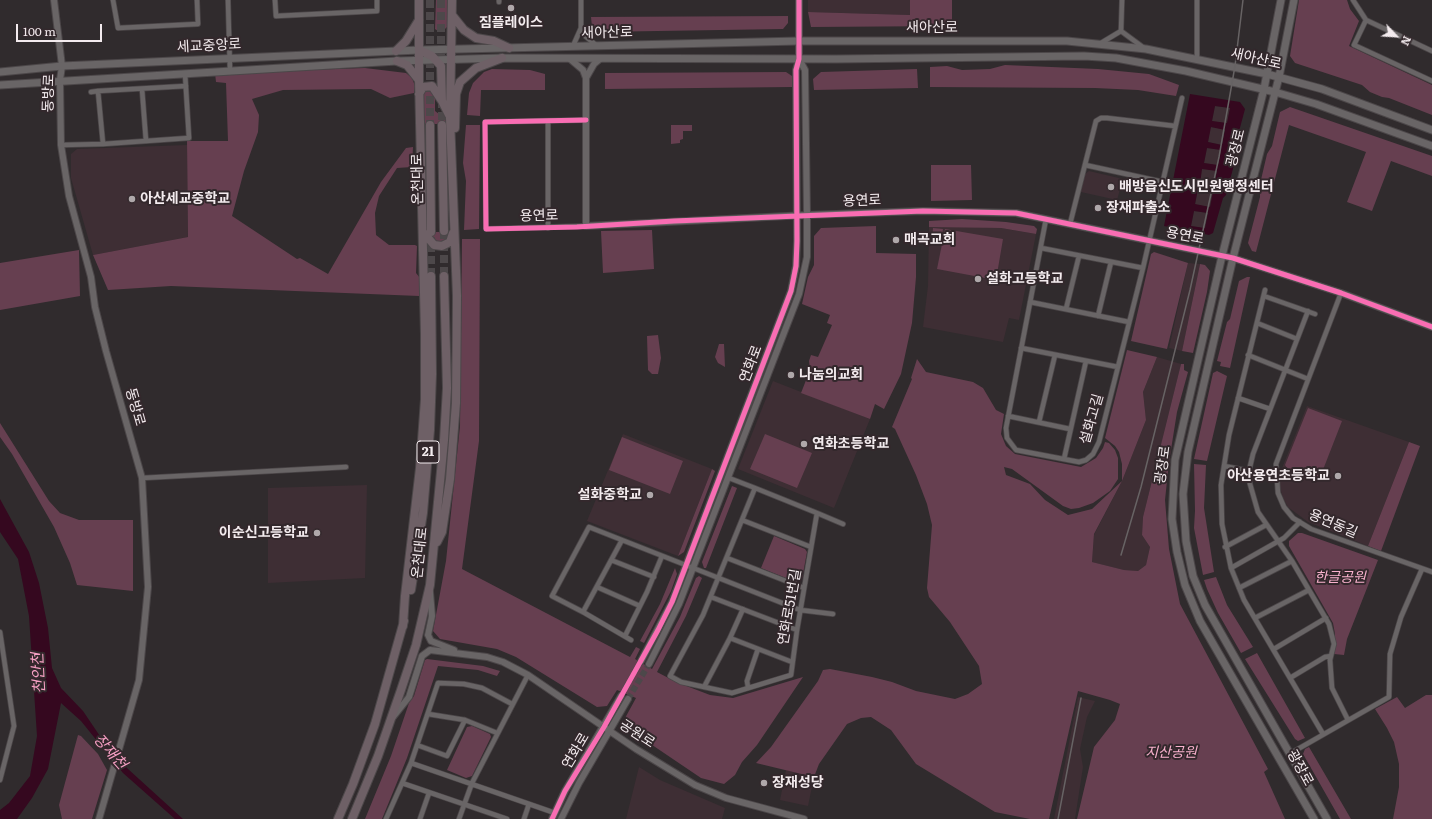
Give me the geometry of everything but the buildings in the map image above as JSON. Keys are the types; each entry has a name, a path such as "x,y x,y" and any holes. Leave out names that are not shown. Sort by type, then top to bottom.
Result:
{"highway":[{"path":"419,0 419,94 428,240 434,245 442,246 450,242 454,232"},
{"path":"435,546 442,532 450,479 456,403 458,296 450,118 452,0"},
{"path":"452,14 464,30 476,38 494,41 509,48"},
{"path":"396,51 406,42 419,19"},
{"path":"419,50 426,52 437,60 442,71 442,101"},
{"path":"452,141 455,131 456,94 460,82 476,68 502,58"},
{"path":"397,60 407,66 419,80"},
{"path":"419,94 423,87 432,86 442,101 450,118"},
{"name":"온천대로","path":"427,232 430,125"},
{"name":"온천대로","path":"442,125 444,231"},
{"path":"403,626 405,596 420,468 425,399 427,232"},
{"name":"온천대로","path":"338,819 375,724 403,626 412,586 423,514 429,445 432,374 431,276"},
{"name":"온천대로","path":"354,819 357,807 392,719 416,645 430,585 435,546 447,388 444,276"},
{"path":"332,819 347,798"}],"main road":[{"name":"광장로","path":"1281,0 1264,89 1222,256 1175,460 1172,518 1176,552 1185,585 1200,621 1314,819"},
{"name":"광장로","path":"1294,0 1279,77 1233,258 1188,452 1183,494 1186,540 1194,576 1205,605 1291,753 1327,819"},
{"name":"새아산로","path":"419,50 799,41 1067,41 1101,43 1146,49 1279,77 1322,90 1432,130"},
{"name":"세교중앙로","path":"0,72 62,66 419,50"},
{"name":"새아산로","path":"419,60 502,58 799,59 1084,56 1116,58 1172,68 1275,92 1316,104 1432,146"},
{"name":"세교중앙로","path":"0,85 60,80 397,60 419,60"}],"street":[{"name":"동방로","path":"54,0 62,66 60,80 61,145 69,196 91,277 95,307 142,478 148,587 139,680 123,738 109,778 99,819"},
{"path":"113,0 118,28 198,24 197,0"},
{"path":"228,0 230,70"},
{"path":"275,0 276,16 377,11 377,0"},
{"path":"573,46 581,28 581,0"},
{"path":"799,0 799,59"},
{"path":"1121,31 1122,0"},
{"path":"1197,0 1197,59"},
{"path":"1353,0 1366,20 1432,51"},
{"path":"1366,20 1354,45 1432,81"},
{"path":"581,28 585,36 597,46"},
{"path":"1101,43 1121,31"},
{"path":"1121,31 1146,49"},
{"name":"새아산로","path":"570,59 583,70 586,78"},
{"name":"새아산로","path":"586,78 594,64 600,59"},
{"name":"연화로","path":"649,664 679,604 799,294 807,257 807,215 805,70 799,59"},
{"name":"연화로","path":"641,661 668,609 686,565 791,291 796,266 796,70 799,59"},
{"path":"61,145 103,144 189,138 185,73"},
{"path":"586,78 586,226"},
{"path":"91,92 186,86"},
{"path":"142,89 146,141"},
{"path":"98,91 103,144"},
{"name":"용연로","path":"1148,241 1182,98"},
{"path":"1070,224 1096,121 1101,118 1175,126"},
{"name":"용연로","path":"586,120 485,122 486,229 548,228 807,215 962,211 1016,213 1233,258 1340,293 1432,327"},
{"name":"용연로","path":"548,121 548,228"},
{"path":"1085,165 1163,182"},
{"name":"설화고길","path":"1046,219 1006,428 1007,438 1016,450 1079,462 1086,460 1096,449 1143,268 1148,241"},
{"path":"1041,248 1143,268"},
{"path":"1066,309 1079,256"},
{"path":"1098,316 1110,262"},
{"path":"1265,290 1248,355 1224,466 1221,484 1222,524 1231,568 1239,588 1322,734"},
{"name":"용연동길","path":"1340,293 1276,464 1278,493 1284,507 1293,518 1311,529 1432,572"},
{"path":"1264,296 1315,314"},
{"path":"1030,302 1129,322"},
{"path":"1308,311 1253,454 1249,471 1253,498 1266,524 1292,561 1326,618 1334,644 1331,656 1330,675 1332,688 1348,720"},
{"path":"1257,323 1297,339"},
{"path":"1021,348 1118,367"},
{"path":"1038,422 1055,355"},
{"path":"1248,355 1308,379"},
{"path":"1064,459 1086,361"},
{"path":"1238,398 1270,409"},
{"name":"설화고길","path":"1008,416 1070,429"},
{"path":"1224,466 1249,471"},
{"path":"142,478 346,467"},
{"path":"729,478 843,524"},
{"path":"756,488 711,597 797,630"},
{"name":"연화로51번길","path":"711,597 694,633 670,676 682,682 732,693 791,675 800,610 817,513"},
{"path":"742,520 811,547"},
{"path":"1231,568 1279,542 1300,522"},
{"path":"1226,547 1266,524"},
{"path":"631,640 552,596 589,527 800,610 833,614"},
{"path":"583,612 622,540"},
{"path":"625,636 654,577 662,556"},
{"path":"726,558 804,588"},
{"path":"611,560 654,577"},
{"path":"1239,588 1292,561"},
{"path":"1291,753 1389,697 1390,654 1401,617 1422,569"},
{"path":"430,585 432,616 428,635 431,641 442,647 465,654"},
{"path":"597,587 640,606"},
{"path":"1255,618 1309,590"},
{"path":"704,687 730,638 742,609"},
{"path":"1274,649 1326,618"},
{"path":"0,632 14,726 0,780"},
{"path":"730,638 792,662"},
{"path":"748,687 747,681 758,649"},
{"path":"392,719 409,697 422,656 430,650 465,654"},
{"name":"공원로","path":"465,654 487,657 503,662 528,675 604,727 695,785 726,798 804,819"},
{"path":"1290,678 1331,656"},
{"path":"459,819 472,783 528,675"},
{"path":"386,819 411,763 438,683 464,684 482,688 512,704"},
{"name":"연화로","path":"554,816 566,791 621,696"},
{"name":"연화로","path":"561,819 579,783 611,731 628,699"},
{"path":"428,714 465,720 497,733"},
{"path":"417,745 447,756 465,720"},
{"path":"411,763 529,804 554,816"},
{"path":"402,783 464,804 493,817 507,819"},
{"path":"420,819 430,793"},
{"path":"524,819 529,804"}],"shaded area":[{"path":"808,0 910,0 910,15 808,12"},
{"path":"1215,106 1230,108 1227,124 1212,121"},
{"path":"1210,127 1225,129 1222,145 1208,142"},
{"name":"아산세교중학교","path":"187,145 188,237 93,255 71,178 71,154 77,149"},
{"path":"1207,148 1222,150 1218,166 1204,163"},
{"path":"1202,168 1217,171 1214,186 1199,184"},
{"path":"1089,171 1123,179 1117,200 1081,192 1085,174"},
{"path":"1198,189 1213,192 1210,207 1195,205"},
{"path":"1194,211 1208,213 1205,229 1191,226"},
{"name":"설화고등학교","path":"953,226 1001,228 1036,234 1019,320 1009,318 1003,342 923,327 928,286 929,227"},
{"path":"1188,263 1200,264 1182,351 1169,348"},
{"path":"1157,357 1181,364 1143,517 1142,535 1150,547 1146,565 1138,571 1124,570 1092,562 1094,535 1122,481 1146,420 1143,392"},
{"name":"연화초등학교","path":"773,381 870,419 834,508 738,469"},
{"name":"아산용연초등학교","path":"1307,406 1409,442 1368,546 1308,522 1288,507 1283,498 1280,488 1280,473"},
{"name":"설화중학교","path":"623,434 712,469 678,556 587,521"},
{"name":"이순신고등학교","path":"367,485 365,578 268,583 268,488"},
{"path":"1078,697 1095,701 1087,717 1080,749 1083,767 1075,819 1054,819"},
{"path":"639,767 660,780 725,808 722,819 626,819"},
{"path":"786,770 814,777 808,806 780,800"}],"green space":[{"path":"436,0 449,0 448,26 444,30 438,31 435,29"},
{"path":"910,0 952,0 952,26 811,27 808,12 910,15"},
{"path":"1299,0 1347,0 1350,9 1359,21 1349,46 1432,85 1432,115 1370,92 1362,85 1295,63 1290,56"},
{"path":"788,16 788,23 783,29 596,32 592,27 591,17"},
{"path":"1005,65 1098,69 1149,74 1179,85 1176,96 1138,90 1095,88 930,87 930,67 947,66 962,70 990,69"},
{"path":"365,68 406,73 412,78 415,86 414,93 390,98 371,89 283,90 252,99 259,115 258,132 244,171 232,216 297,259 300,258 328,274 381,182 406,148 413,147 412,167 397,168 379,196 375,213 376,235 389,245 417,246 416,273 420,278 419,296 171,286 108,290 93,255 188,237 187,141 228,141 226,83 216,82 215,73"},
{"path":"492,69 530,70 545,74 545,90 481,90 480,116 467,115 469,93 473,83 484,72"},
{"path":"917,69 918,88 814,90 813,79 821,72"},
{"path":"786,72 792,76 792,87 605,89 605,73"},
{"path":"429,88 435,95 435,111 447,120 448,124 424,124 424,92"},
{"path":"1290,107 1432,156 1432,176 1391,161 1372,211 1347,202 1366,152 1289,125 1256,252 1252,251 1248,243 1260,197 1260,184 1267,154 1272,146 1280,112"},
{"path":"466,125 480,125 479,229 464,230 466,181 463,163"},
{"path":"671,125 692,125 692,131 683,131 683,139 680,140 680,143 671,144"},
{"path":"931,165 971,165 972,200 931,201"},
{"path":"962,219 1006,222 1034,226 1037,229 1036,234 1001,228 929,227 929,221"},
{"path":"876,226 876,253 916,254 916,277 912,323 901,374 884,409 875,404 870,419 801,393 810,370 809,361 811,355 818,357 832,325 827,323 830,315 802,304 808,277 814,265 814,236 821,228"},
{"path":"933,228 943,229 941,241 932,240"},
{"path":"945,229 1003,239 996,280 937,269"},
{"path":"652,230 654,269 603,273 601,231"},
{"path":"430,232 452,232 446,242 437,242 434,240"},
{"path":"462,239 480,239 479,441 462,569 630,657 636,647 640,649 635,659 652,669 680,617 696,578 699,576 702,578 686,616 657,672 676,682 710,695 733,698 803,677 757,745 742,762 735,775 724,784 701,778 627,728 624,720 636,698 617,690 607,706 597,707 516,657 497,649 440,639 433,631 446,561 460,426"},
{"path":"79,250 80,296 0,310 0,263"},
{"path":"1154,252 1188,263 1167,349 1131,341 1151,254"},
{"path":"1200,264 1205,265 1210,271 1207,292 1193,353 1182,351"},
{"path":"1250,277 1230,368 1220,366 1221,362 1217,361 1227,322 1230,319 1239,281"},
{"path":"658,335 661,358 658,374 652,374 648,370 647,336"},
{"path":"719,344 724,344 725,367 718,363 715,357"},
{"path":"1127,350 1157,357 1143,392 1146,420 1122,481 1122,464 1119,452 1115,446 1105,438"},
{"name":"지산공원","path":"917,359 926,372 973,382 983,388 996,410 1004,414 1001,434 1006,446 1015,454 1081,467 1096,458 1105,442 1109,443 1115,450 1118,458 1118,479 1110,491 1093,503 1079,508 1071,509 1063,506 1012,469 1004,467 1006,475 1030,484 1045,500 1068,515 1092,509 1122,481 1094,534 1092,562 1124,570 1138,571 1146,565 1150,547 1142,535 1143,517 1181,364 1184,364 1184,370 1188,372 1177,412 1165,500 1169,549 1180,604 1268,769 1264,772 1285,819 1077,819 1094,747 1115,720 1120,704 1078,691 1049,819 1030,819 995,812 916,764 891,730 871,717 861,718 847,724 819,764 814,777 756,763 771,747 818,681 823,670 830,669 872,677 892,682 916,691 955,699 968,694 982,684 979,666 950,622 929,597 927,588 932,525 927,504 916,475 895,429 892,427 912,379 911,378"},
{"path":"1217,371 1227,376 1207,461 1194,459 1213,373"},
{"path":"1308,408 1342,421 1319,480 1287,468 1285,465"},
{"path":"0,423 49,501 60,513 79,520 133,520 133,591 77,585 70,563 54,527 12,454 0,437"},
{"path":"765,434 812,453 797,488 750,469"},
{"path":"622,437 683,461 670,494 609,470"},
{"name":"한글공원","path":"1409,442 1420,446 1381,551 1368,546"},
{"path":"1194,464 1206,465 1204,508 1214,572 1203,575 1194,528"},
{"path":"712,469 715,471 684,552 678,556"},
{"path":"732,486 737,488 706,568 704,568 702,562"},
{"name":"한글공원","path":"1298,533 1302,533 1378,560 1347,639 1344,655 1334,654 1335,634 1333,623 1289,546 1289,541"},
{"path":"774,536 805,549 807,552 802,579 796,582 761,568"},
{"path":"675,568 677,574 671,591 644,643 640,641 660,604"},
{"path":"1216,577 1227,605 1253,647 1241,653 1218,613 1204,580"},
{"path":"1257,653 1305,738 1298,741 1295,739 1245,659"},
{"path":"427,659 483,666 500,671 497,676 478,670 438,666 407,758 382,819 365,819 391,756 409,703 414,696 425,660"},
{"path":"1426,695 1432,695 1432,819 1393,819 1399,787 1399,764 1394,742 1375,709 1397,697 1405,708"},
{"path":"472,726 490,734 491,737 472,776 466,778 447,770 467,727"},
{"path":"78,735 81,736 98,754 107,770 92,819 62,819 59,805"},
{"path":"1309,747 1351,819 1340,819 1303,754 1305,749"}],"water":[{"path":"1190,94 1240,102 1245,109 1233,154 1234,165 1226,195 1223,198 1213,233 1209,235 1164,226","holes":["1215,106 1230,108 1227,123 1212,121","1211,127 1225,130 1222,145 1208,142","1207,148 1221,150 1218,165 1204,163","1202,169 1217,171 1214,186 1200,184","1198,189 1213,192 1210,207 1195,204","1194,211 1208,213 1205,228 1191,226"]},
{"path":"0,499 29,552 39,583 48,628 52,668 61,688 83,711 108,748 128,769 183,819 175,819 123,773 81,721 61,703 48,769 32,798 17,819 0,819 0,810 9,803 30,776 37,736 29,616 18,559 0,532"}],"tunnel":[{"path":"430,0 430,125"},
{"path":"441,0 441,67"},
{"path":"442,100 442,125"},
{"path":"444,231 444,276"},
{"path":"431,237 431,276"},
{"path":"621,696 641,661"},
{"path":"628,699 649,664"}],"railway":[{"path":"1121,555 1141,487 1190,290 1219,157 1235,66 1243,0"},
{"path":"1058,819 1081,698"}],"cycle path":[{"path":"552,819 565,791 604,727 672,602 791,291 796,266 797,241 796,70 799,59 799,0"},
{"path":"586,120 485,122 486,229 577,227 674,221 923,211 1016,213 1233,258 1341,293 1432,327"}],"place":[{"name":"짐플레이스","path":"511,8"},
{"name":"배방읍신도시민원행정센터","path":"1111,187"},
{"name":"아산세교중학교","path":"132,199"},
{"name":"장재파출소","path":"1098,208"},
{"name":"매곡교회","path":"896,240"},
{"name":"설화고등학교","path":"978,279"},
{"name":"나눔의교회","path":"791,375"},
{"name":"연화초등학교","path":"804,444"},
{"name":"아산용연초등학교","path":"1338,476"},
{"name":"설화중학교","path":"650,495"},
{"name":"이순신고등학교","path":"317,533"},
{"name":"장재성당","path":"764,783"}],"water label":[{"name":"천안천","path":"39,673"},
{"name":"장재천","path":"110,752"}]}
